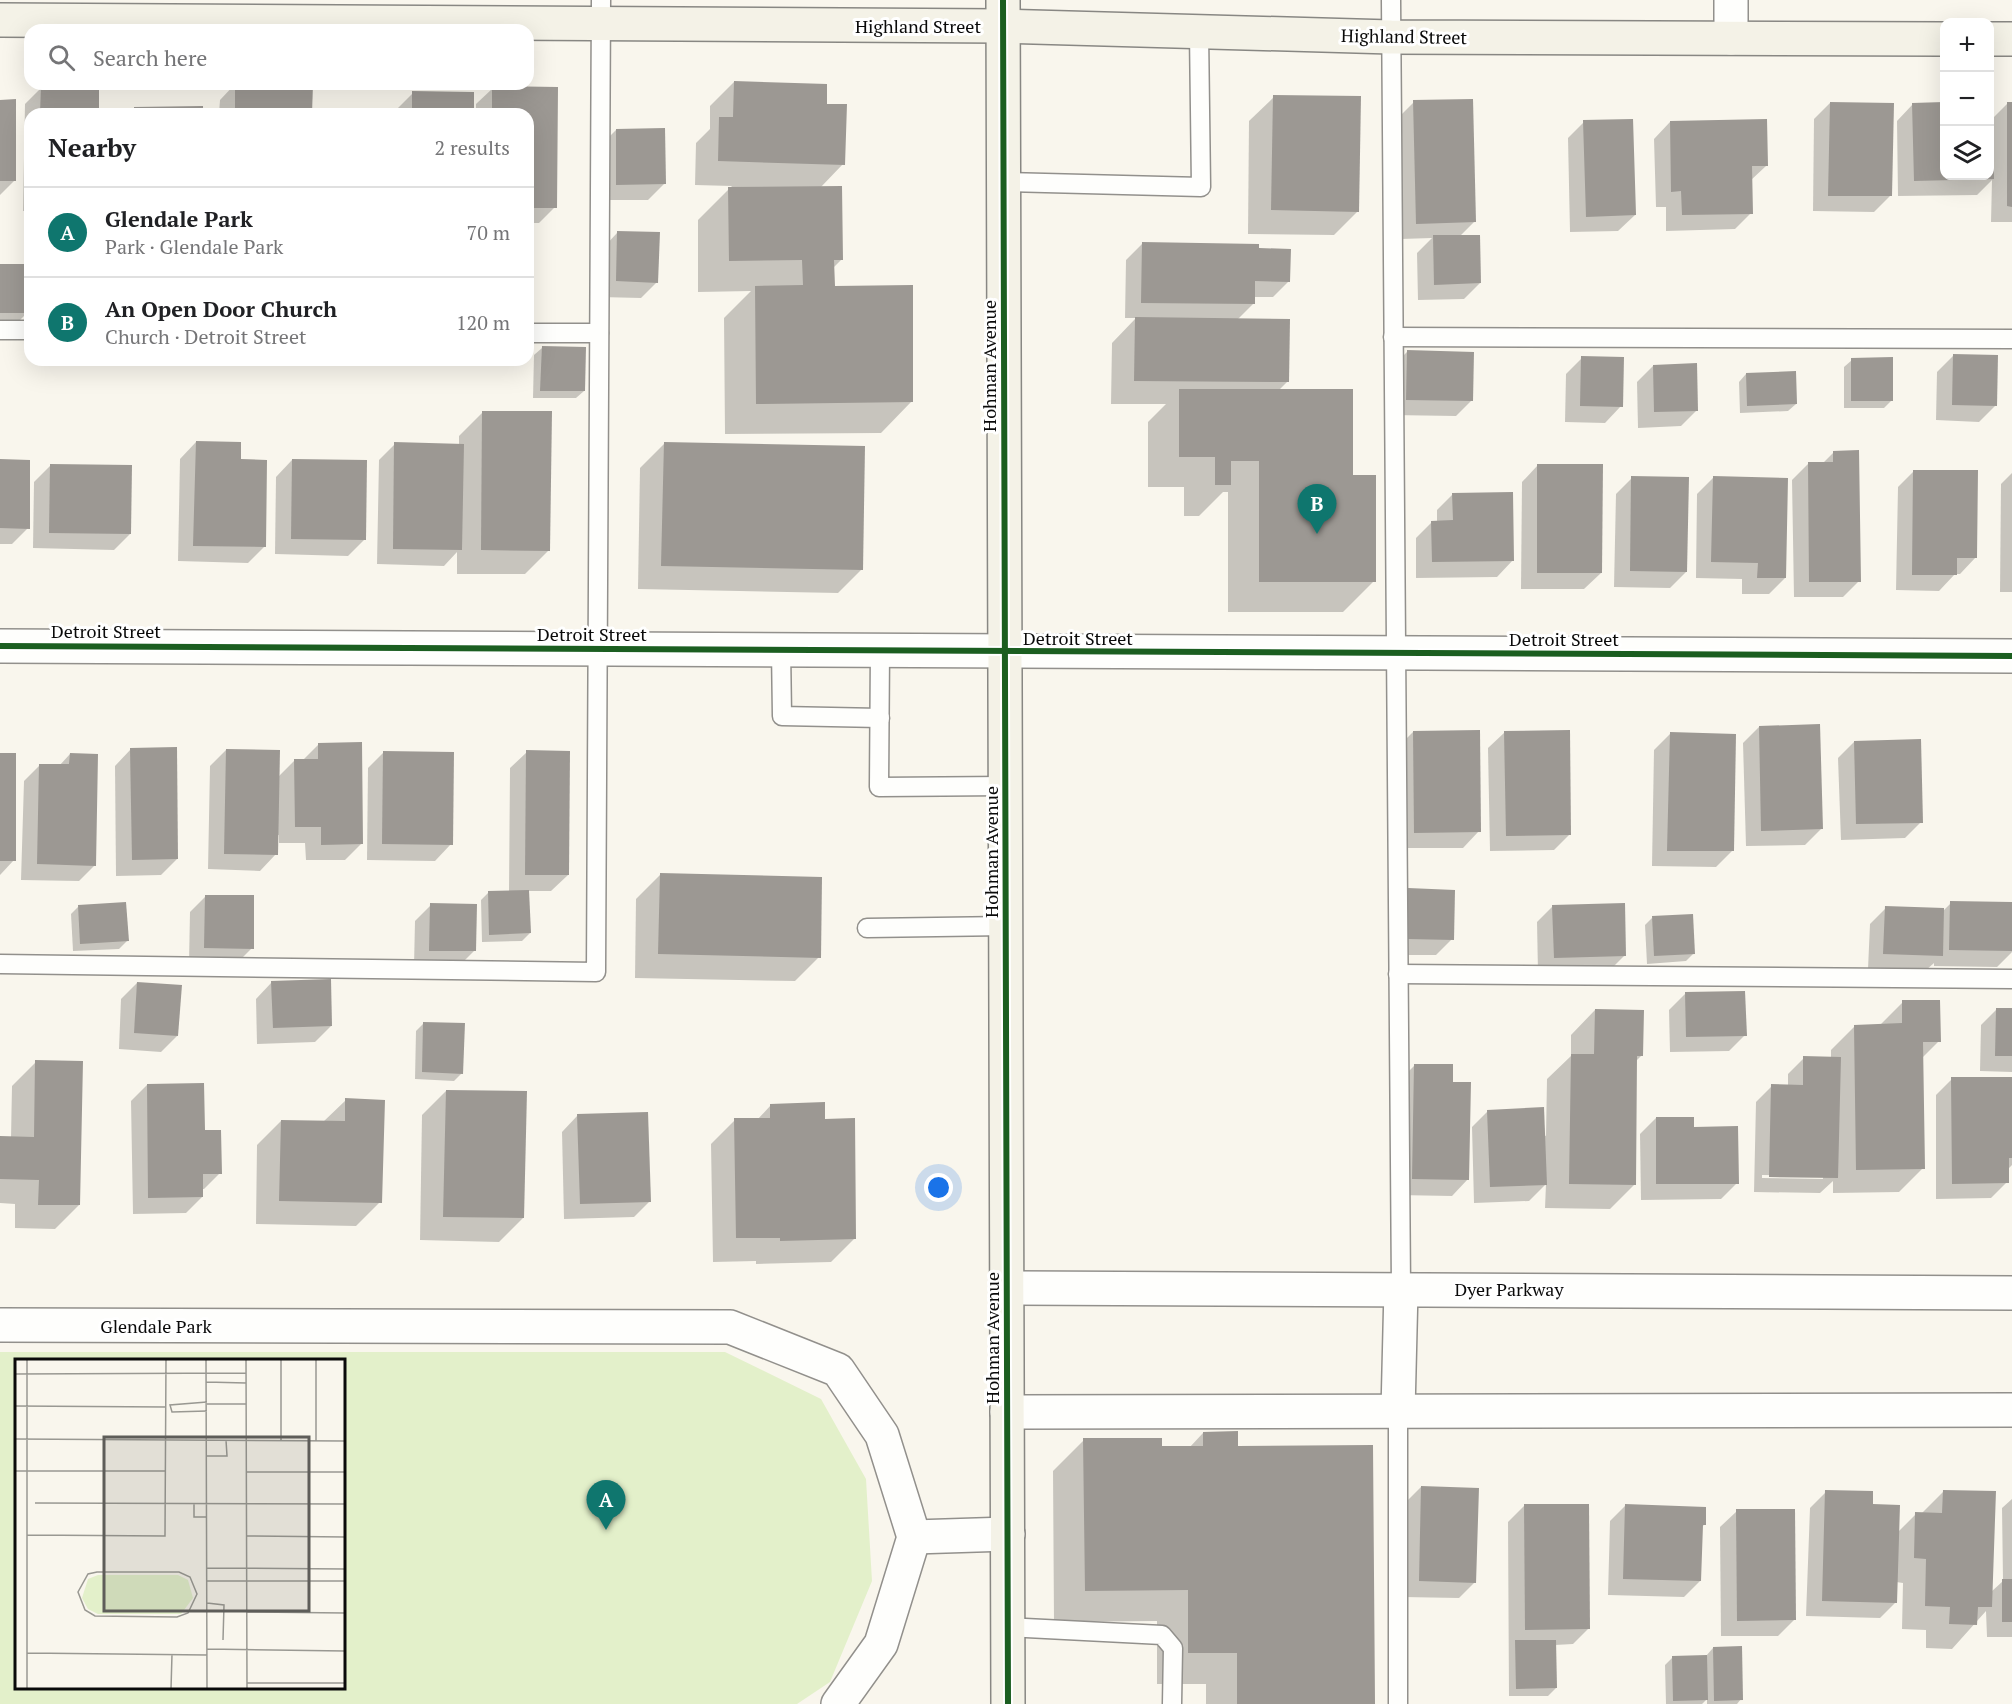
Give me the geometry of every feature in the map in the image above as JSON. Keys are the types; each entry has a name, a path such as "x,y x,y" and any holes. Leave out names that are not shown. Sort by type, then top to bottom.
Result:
{"street":[{"path":"1731,0 1731,38"},
{"name":"Highland Street","path":"0,20 601,12 1003,13 1199,32 1390,37 1940,39"},
{"name":"Hohman Avenue","path":"1003,13 1008,1704"},
{"path":"1994,39 2012,39"},
{"name":"Detroit Street","path":"0,646 2012,656"},
{"name":"Dyer Parkway","path":"1007,1288 2012,1293"},
{"path":"1398,1411 1401,1289"},
{"name":"Glendale Park","path":"0,1326 730,1327 838,1370 882,1435 914,1538"},
{"path":"1007,1412 2012,1410"},
{"path":"837,1704 881,1644 914,1538 1008,1534"}],"lane":[{"path":"1391,0 1401,1289"},
{"path":"0,964 596,972 601,12"},
{"path":"1004,182 1201,187 1199,32"},
{"path":"0,330 24,330"},
{"path":"534,333 599,333"},
{"path":"1393,337 2012,339"},
{"path":"781,650 782,716 880,718"},
{"path":"880,650 879,787 1006,786"},
{"path":"867,928 1006,926"},
{"path":"1398,974 2012,979"},
{"path":"1398,1411 1398,1704"},
{"path":"1008,1627 1162,1635 1173,1648 1172,1704"}],"green space":[{"path":"0,1352 725,1352 821,1399 866,1479 872,1581 830,1682 797,1704 0,1704"}],"building":[{"path":"734,81 827,84 827,104 847,104 845,165 718,161 719,117 733,117"},
{"path":"534,87 558,87 557,208 534,208 534,108 492,108 492,90 534,90"},
{"path":"41,90 99,90 99,108 40,108"},
{"path":"235,90 313,90 312,108 235,108"},
{"path":"412,91 474,92 474,108 412,108"},
{"path":"1273,95 1361,96 1359,212 1271,210"},
{"path":"16,99 16,181 0,181 0,100"},
{"path":"1473,99 1476,222 1416,224 1413,100"},
{"path":"1830,102 1894,103 1892,196 1828,196"},
{"path":"1940,102 1940,180 1954,180 1914,181 1912,103"},
{"path":"2007,102 2012,102 2012,207 2007,206"},
{"path":"203,106 203,108 134,108"},
{"path":"1633,119 1636,215 1586,217 1583,120"},
{"path":"1767,119 1768,166 1752,166 1753,214 1682,215 1681,191 1671,192 1670,121"},
{"path":"665,128 666,184 616,185 616,129"},
{"path":"842,186 843,260 834,260 835,286 913,285 913,402 756,404 755,286 803,285 802,260 729,261 728,187"},
{"path":"617,231 660,232 658,283 616,281"},
{"path":"1433,235 1480,235 1481,283 1434,285"},
{"path":"1142,242 1259,244 1259,248 1291,249 1290,282 1255,281 1255,304 1141,303"},
{"path":"0,264 24,264 24,313 0,313"},
{"path":"1135,317 1290,319 1289,382 1134,381"},
{"path":"542,346 586,347 585,391 540,391"},
{"path":"1407,350 1474,352 1473,401 1406,400"},
{"path":"1953,354 1998,355 1997,406 1952,405"},
{"path":"1581,356 1624,357 1623,407 1580,406"},
{"path":"1893,357 1893,401 1851,401 1851,358"},
{"path":"1697,363 1698,411 1654,412 1653,365"},
{"path":"1796,371 1797,404 1747,406 1746,373"},
{"path":"1179,389 1353,389 1353,475 1376,475 1376,582 1259,582 1259,461 1231,461 1231,485 1215,485 1215,457 1179,457"},
{"path":"482,411 552,411 550,551 481,550"},
{"path":"196,441 241,442 241,459 267,460 266,547 193,546"},
{"path":"394,442 464,444 462,550 393,549"},
{"path":"664,442 865,446 863,570 661,566"},
{"path":"1859,450 1861,582 1809,582 1808,462 1833,462 1833,451"},
{"path":"0,459 30,460 30,529 0,528"},
{"path":"292,459 367,460 366,540 291,539"},
{"path":"50,464 132,465 131,534 49,533"},
{"path":"1537,464 1603,464 1602,573 1537,573"},
{"path":"1913,470 1978,470 1977,558 1957,558 1957,575 1912,575"},
{"path":"1631,476 1689,477 1687,572 1630,571"},
{"path":"1713,476 1788,478 1786,578 1757,578 1758,563 1711,562"},
{"path":"1513,492 1514,561 1432,562 1431,521 1453,520 1452,493"},
{"path":"1820,724 1823,829 1761,831 1759,726"},
{"path":"1480,730 1481,832 1414,833 1413,731"},
{"path":"1570,730 1571,835 1506,836 1504,731"},
{"path":"1670,732 1736,734 1734,851 1667,851"},
{"path":"1921,739 1923,823 1856,824 1854,741"},
{"path":"362,742 363,844 321,845 321,827 295,827 294,759 318,759 318,743"},
{"path":"177,747 178,859 132,860 130,748"},
{"path":"226,749 280,750 278,855 224,854"},
{"path":"526,750 570,751 569,875 525,875"},
{"path":"383,751 454,752 453,845 382,844"},
{"path":"0,753 16,753 16,861 0,861"},
{"path":"70,753 98,754 96,866 37,864 39,764 69,764"},
{"path":"660,873 822,877 821,958 658,954"},
{"path":"1408,888 1455,890 1454,940 1408,939"},
{"path":"529,890 531,933 489,935 488,891"},
{"path":"205,895 254,895 254,949 204,948"},
{"path":"1950,901 2012,902 2012,951 1949,950"},
{"path":"126,902 129,941 80,944 78,905"},
{"path":"430,903 477,904 476,951 429,951"},
{"path":"1625,903 1626,956 1554,958 1552,905"},
{"path":"1885,906 1944,908 1943,956 1883,954"},
{"path":"1693,914 1695,954 1654,956 1652,916"},
{"path":"331,979 332,1026 273,1028 271,981"},
{"path":"137,982 182,985 178,1036 134,1033"},
{"path":"1745,991 1747,1036 1686,1037 1685,992"},
{"path":"1902,1000 1940,1000 1941,1042 1923,1042 1925,1169 1856,1170 1854,1025 1902,1023"},
{"path":"1996,1008 2012,1008 2012,1056 1995,1056"},
{"path":"1595,1009 1644,1010 1643,1056 1637,1056 1636,1185 1569,1184 1571,1054 1594,1054"},
{"path":"423,1022 465,1023 463,1074 422,1072"},
{"path":"1803,1056 1841,1057 1838,1178 1769,1177 1771,1084 1803,1085"},
{"path":"35,1060 83,1061 80,1205 38,1205 39,1180 0,1179 0,1136 34,1137"},
{"path":"1414,1064 1453,1064 1453,1082 1471,1082 1469,1180 1412,1179"},
{"path":"1951,1077 2012,1077 2012,1158 2009,1158 2009,1183 1952,1184"},
{"path":"204,1083 205,1130 221,1130 222,1174 203,1174 203,1197 148,1198 147,1084"},
{"path":"446,1090 527,1091 524,1218 443,1217"},
{"path":"345,1098 385,1100 382,1203 279,1201 281,1120 345,1121"},
{"path":"825,1102 825,1119 855,1118 856,1239 780,1241 780,1238 736,1238 734,1118 770,1118 770,1104"},
{"path":"1544,1107 1547,1185 1490,1187 1487,1110"},
{"path":"648,1112 651,1202 580,1204 577,1114"},
{"path":"1656,1117 1694,1117 1694,1127 1738,1126 1739,1184 1656,1184"},
{"path":"1238,1431 1238,1446 1373,1445 1375,1704 1237,1704 1237,1653 1188,1653 1188,1590 1085,1591 1083,1438 1162,1438 1162,1446 1203,1446 1203,1432"},
{"path":"1421,1486 1479,1488 1476,1583 1419,1581"},
{"path":"1825,1490 1873,1491 1873,1504 1900,1505 1897,1603 1822,1601"},
{"path":"1943,1490 1996,1491 1992,1607 1978,1607 1977,1625 1949,1624 1950,1607 1925,1606 1926,1559 1914,1558 1915,1512 1942,1513"},
{"path":"1524,1504 1589,1504 1590,1629 1525,1630"},
{"path":"1625,1504 1706,1507 1701,1581 1623,1579"},
{"path":"1736,1509 1795,1509 1796,1620 1737,1621"},
{"path":"2002,1579 2012,1579 2012,1622 2002,1622"},
{"path":"1515,1640 1556,1640 1557,1688 1516,1689"},
{"path":"1742,1646 1743,1700 1714,1701 1713,1647"},
{"path":"1707,1655 1708,1700 1673,1701 1672,1656"}],"cycle path":[{"path":"1003,0 1008,1704"},
{"path":"0,646 2012,656"}],"place":[{"name":"An Open Door Church","path":"1317,534"},
{"name":"Glendale Park","path":"606,1530"}]}
